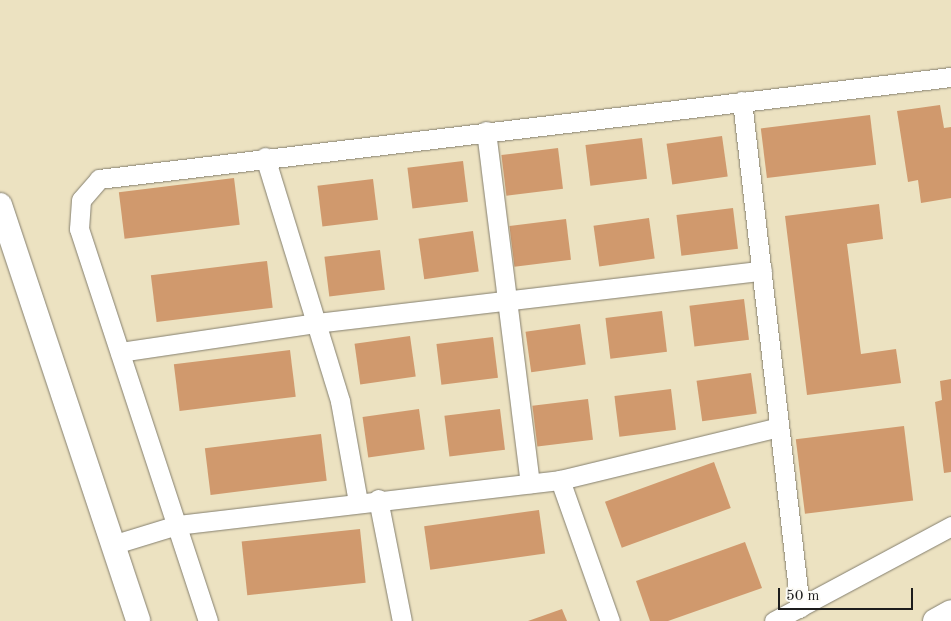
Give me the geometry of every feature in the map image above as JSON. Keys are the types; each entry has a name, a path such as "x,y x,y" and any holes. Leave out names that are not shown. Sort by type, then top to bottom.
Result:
{"main road":[{"path":"0,205 138,621"},
{"path":"935,621 951,612"}],"lane":[{"path":"208,621 79,229 79,207 90,186 118,174 951,77"},
{"path":"742,101 800,608"},
{"path":"486,131 530,483"},
{"path":"266,157 340,402 358,502"},
{"path":"120,352 316,324 762,271"},
{"path":"112,545 177,525 378,499 560,480 779,427"},
{"path":"560,480 610,621"},
{"path":"378,499 402,621"},
{"path":"774,621 951,526"}],"building":[{"path":"940,105 944,128 951,127 951,198 921,203 918,180 908,182 897,111"},
{"path":"870,115 876,165 767,178 761,128"},
{"path":"722,136 728,177 672,184 667,144"},
{"path":"642,138 647,179 590,186 585,145"},
{"path":"558,148 563,189 506,196 501,155"},
{"path":"463,161 468,202 412,209 407,168"},
{"path":"234,178 240,225 125,239 119,192"},
{"path":"373,179 378,220 322,227 317,186"},
{"path":"879,204 883,239 847,244 861,354 896,349 901,383 807,395 785,216"},
{"path":"733,208 738,249 681,256 676,215"},
{"path":"649,218 655,259 599,266 594,226"},
{"path":"566,219 571,260 514,267 509,226"},
{"path":"473,231 479,272 424,279 419,239"},
{"path":"380,250 385,290 329,297 324,257"},
{"path":"267,261 273,308 157,322 151,275"},
{"path":"744,299 749,340 694,346 689,306"},
{"path":"662,311 667,352 610,359 605,318"},
{"path":"580,324 586,365 531,372 526,332"},
{"path":"410,336 416,377 360,384 355,344"},
{"path":"493,337 498,378 441,385 436,344"},
{"path":"290,350 296,397 180,411 174,364"},
{"path":"751,373 757,414 702,421 697,381"},
{"path":"951,379 951,472 944,473 935,402 942,400 940,381"},
{"path":"671,389 676,430 619,437 614,396"},
{"path":"588,399 593,440 537,447 532,406"},
{"path":"419,409 425,450 368,458 363,417"},
{"path":"500,409 505,450 449,457 444,416"},
{"path":"904,426 913,500 805,514 796,439"},
{"path":"321,434 327,481 211,495 205,448"},
{"path":"714,462 731,508 622,548 605,502"},
{"path":"539,510 545,554 430,570 424,526"},
{"path":"360,529 366,583 247,595 242,541"},
{"path":"745,542 762,588 668,621 650,621 636,581"},
{"path":"562,609 567,621 528,621"}]}
